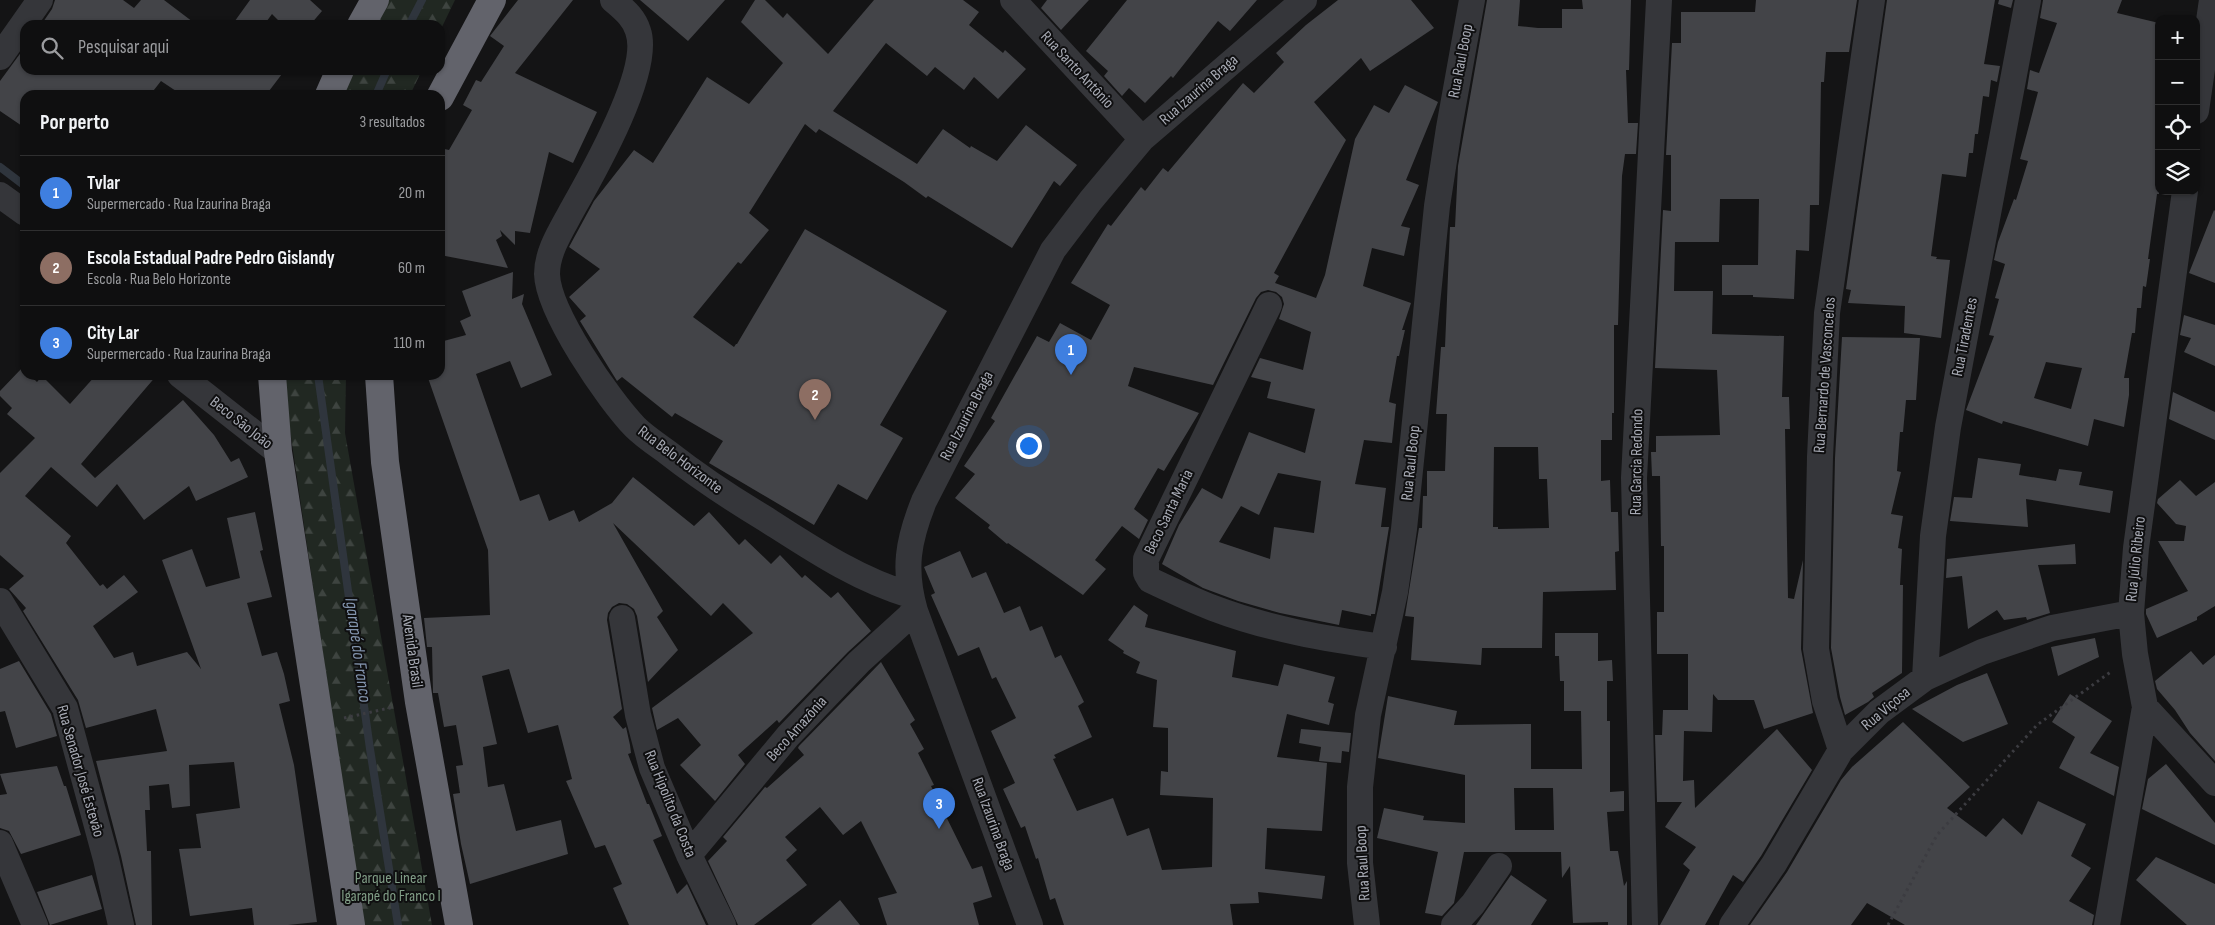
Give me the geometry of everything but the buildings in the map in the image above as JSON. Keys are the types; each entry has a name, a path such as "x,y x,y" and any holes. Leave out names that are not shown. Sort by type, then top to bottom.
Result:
{"highway":[{"path":"364,20 375,0"},
{"path":"444,90 492,0"},
{"path":"331,90 338,75"},
{"path":"272,380 278,452 351,925"},
{"name":"Avenida Brasil","path":"379,380 384,462 415,673 459,925"}],"street":[{"path":"26,20 40,0"},
{"name":"Rua Belo Horizonte","path":"612,0 630,16 638,31 640,51 638,69 632,90 585,187 556,240 550,257 547,274 558,312 586,363 635,427 709,485 852,573 913,603"},
{"name":"Rua Santo Antônio","path":"1013,0 1142,139"},
{"name":"Rua Izaurina Braga","path":"1030,925 913,603 908,563 912,532 924,501 1054,250 1091,200 1142,139 1304,0"},
{"name":"Rua Raul Boop","path":"1367,925 1360,863 1360,787 1368,715 1395,592 1404,530 1437,206 1448,128 1472,0"},
{"name":"Rua Garcia Redondo","path":"1645,925 1634,478 1659,0"},
{"name":"Rua Bernardo de Vasconcelos","path":"1841,750 1825,701 1816,649 1820,448 1827,313 1872,0"},
{"name":"Rua Tiradentes","path":"1925,678 1934,536 1948,427 2028,0"},
{"path":"2197,105 2212,0"},
{"path":"0,57 20,28"},
{"path":"0,195 20,209"},
{"name":"Rua Júlio Ribeiro","path":"2106,925 2145,707 2134,654 2131,613 2136,548 2184,195"},
{"name":"Beco Santa Maria","path":"1269,305 1146,559 1146,573 1150,580 1213,608 1294,632 1384,647"},
{"name":"Beco São João","path":"186,380 278,452"},
{"name":"Rua Senador José Estevão","path":"0,602 65,708 106,859 121,925"},
{"name":"Beco Amazônia","path":"689,854 788,736 860,662 913,603"},
{"name":"Rua Viçosa","path":"1732,925 1774,864 1841,750 1879,712 1925,678 1982,652 2052,628 2131,613"},
{"name":"Rua Hipolito da Costa","path":"622,618 638,715 652,768 689,854 723,925"},
{"path":"2145,707 2215,784"},
{"path":"0,843 35,925"},
{"path":"1454,925 1473,904 1499,866"}],"path":[{"path":"1888,925 1937,836 2037,724 2134,654"},
{"path":"337,720 398,706"}],"green space":[{"path":"378,0 455,0 445,21 368,20"},
{"path":"344,75 420,75 412,90 337,90"},
{"name":"Parque Linear Igarapé do Franco I","path":"284,380 346,380 345,433 432,925 363,925 286,403"}],"waterway":[{"name":"Igarapé do Franco","path":"412,20 422,0"},
{"name":"Igarapé do Franco","path":"378,90 385,75"},
{"path":"0,167 20,182"},
{"name":"Igarapé do Franco","path":"319,380 370,749 398,925"}],"place":[{"name":"Tvlar","path":"1071,375"},
{"name":"Escola Estadual Padre Pedro Gislandy","path":"815,420"},
{"name":"City Lar","path":"939,829"}]}
